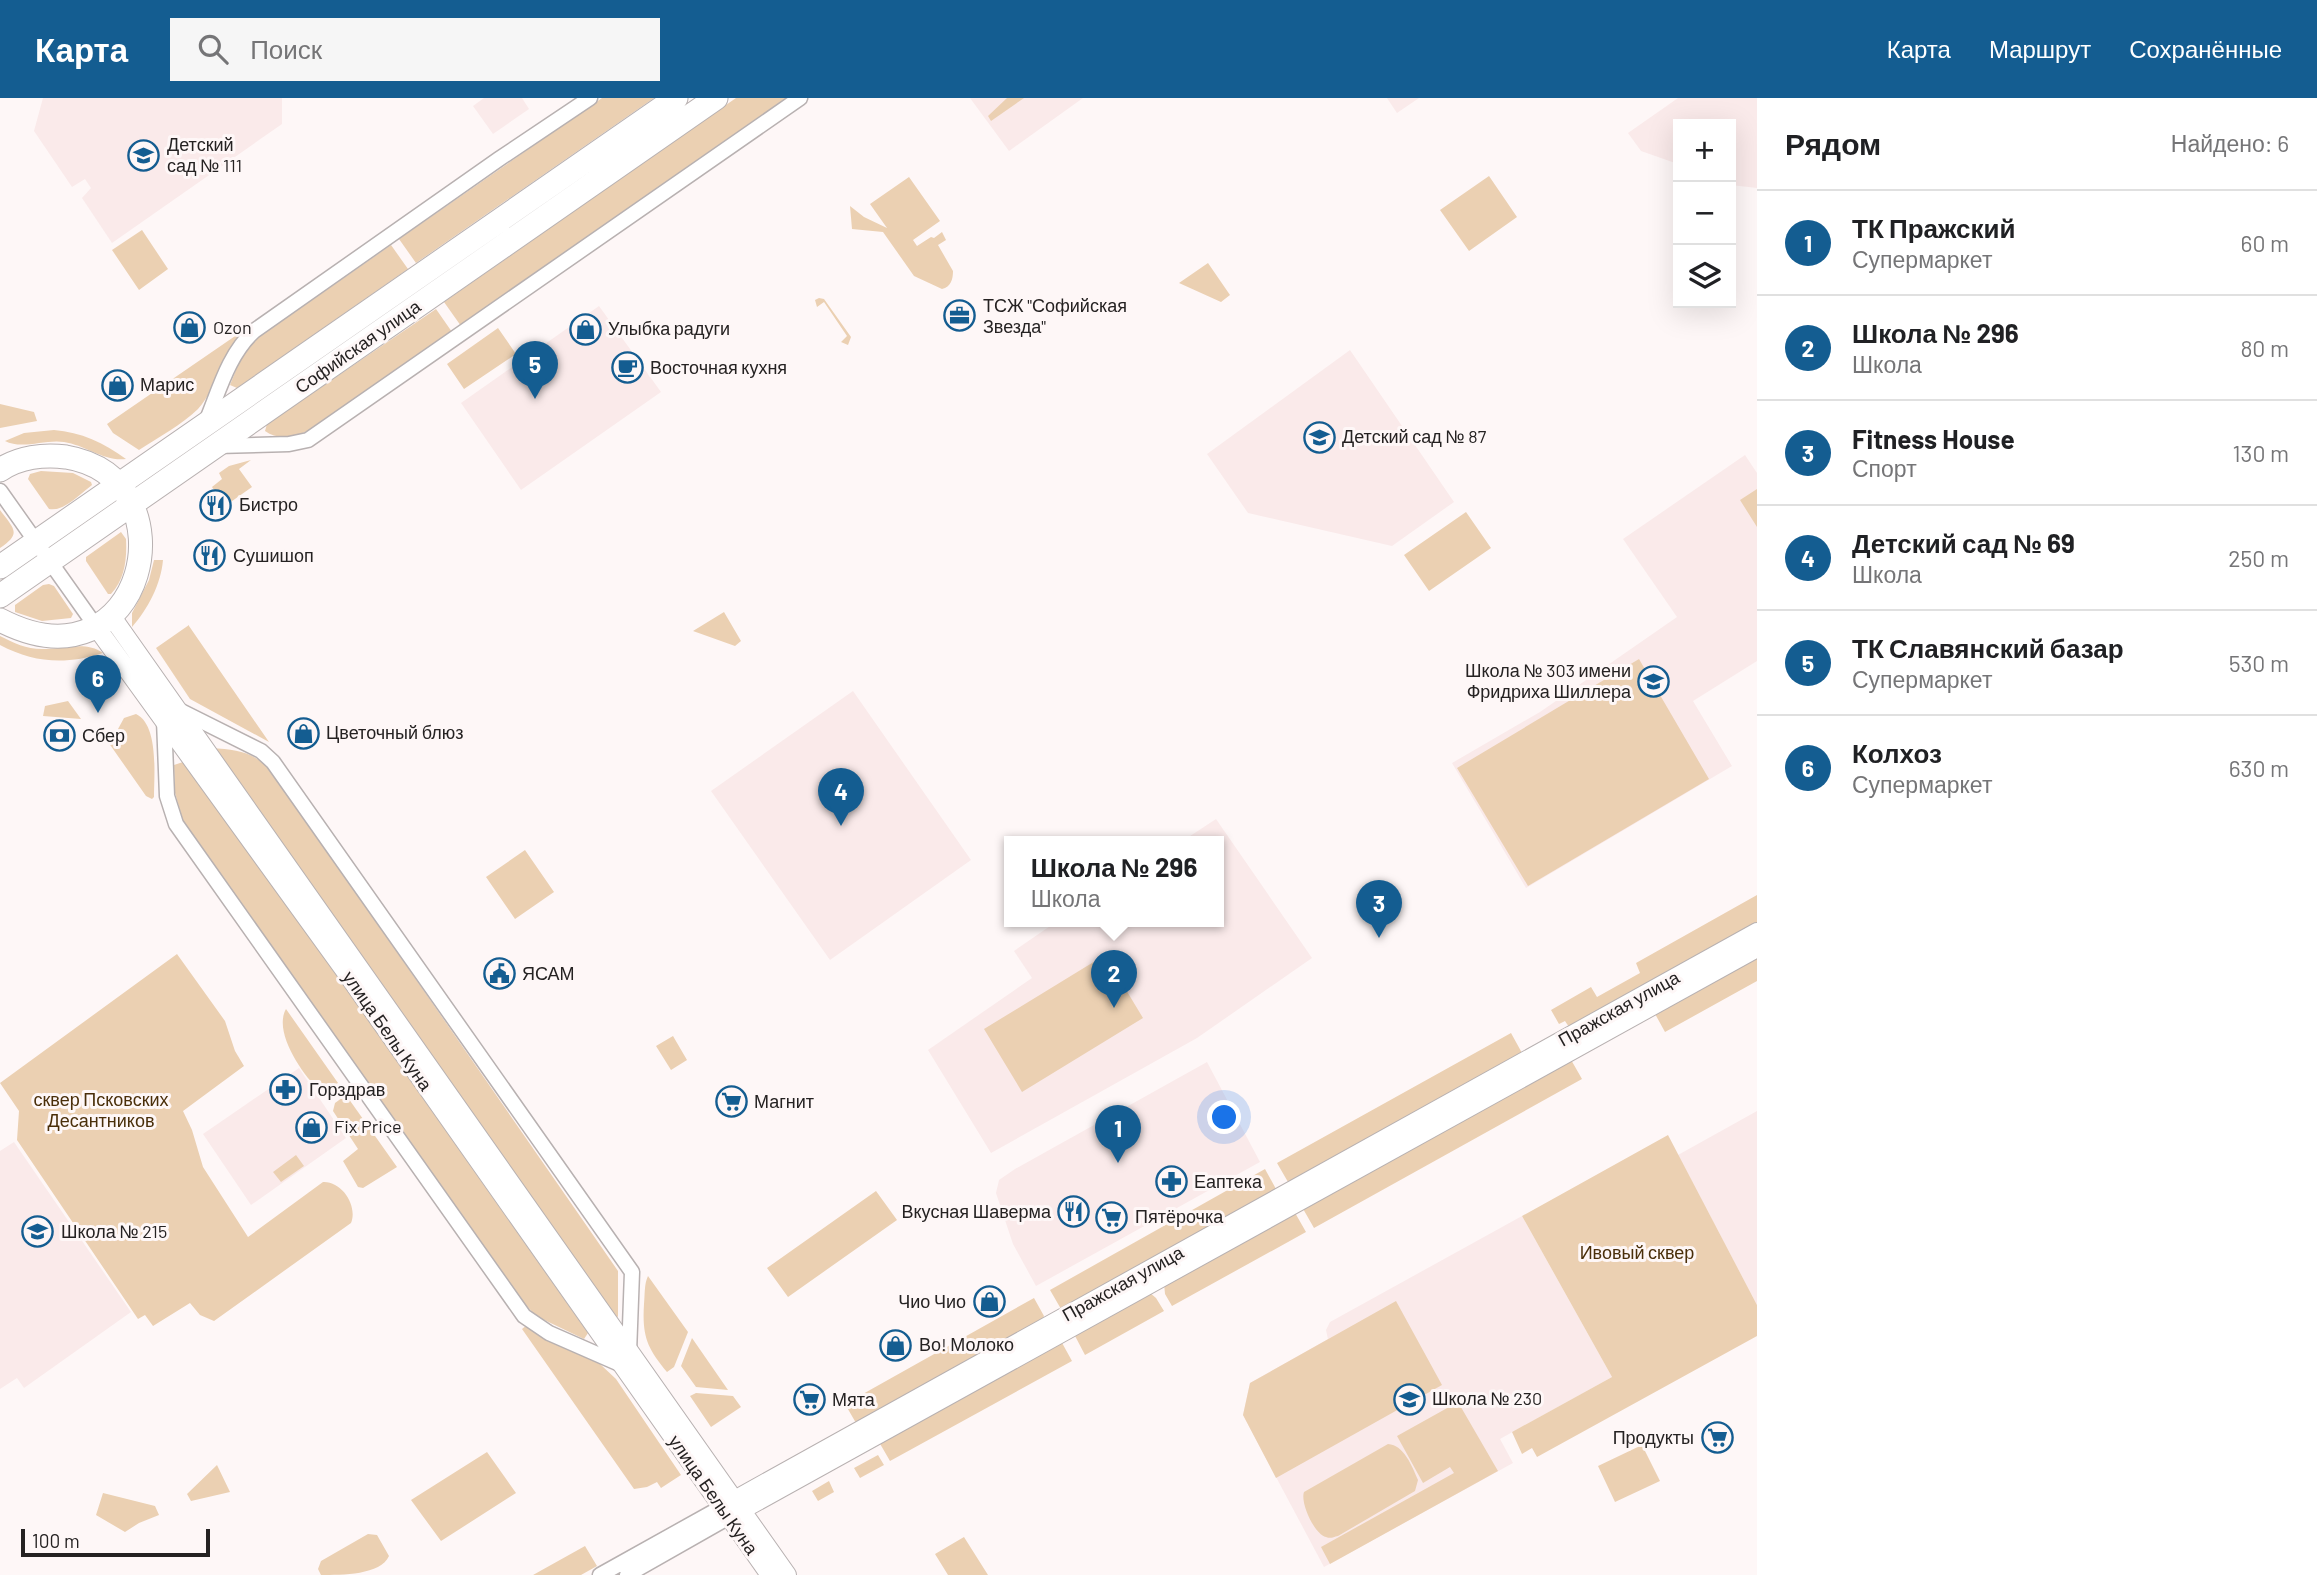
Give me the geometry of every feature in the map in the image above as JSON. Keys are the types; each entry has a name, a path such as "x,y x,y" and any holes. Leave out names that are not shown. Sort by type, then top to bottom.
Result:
{"main road":[{"name":"Софийская улица","path":"0,596 51,562 206,424 676,98"},
{"name":"Софийская улица","path":"0,568 37,542 216,446 716,98"},
{"path":"0,620 22,630 65,635 104,623 128,595 138,570 141,543 126,494 97,468 72,458 58,456 30,457 1,466"}],"street":[{"path":"206,424 230,363 254,331 590,98"},
{"path":"216,446 289,444 308,440 800,98"},
{"name":"улица Белы Куна","path":"0,491 51,562 104,623 732,1509 787,1575"},
{"path":"169,714 261,751 273,762 374,904 632,1272 626,1359 549,1333 524,1316 285,979 176,824 167,796 169,714"},
{"name":"Пражская улица","path":"628,1575 732,1509 1757,933"},
{"name":"Пражская улица","path":"600,1575 732,1509 1757,948"},
{"name":"улица Белы Куна","path":"732,1509 770,1575"}],"shaded area":[{"name":"Детский сад № 111","path":"43,98 282,98 282,124 112,243 82,198 91,188 85,179 72,187 34,131"},
{"path":"484,98 522,98 529,109 493,134 473,106"},
{"path":"970,98 1083,98 1009,151"},
{"path":"1387,98 1419,98 1397,113"},
{"path":"1678,98 1757,98 1757,188 1736,186 1736,119 1673,119 1673,162 1641,151 1628,133"},
{"path":"599,306 661,392 521,490 461,403"},
{"name":"Детский сад № 87","path":"1350,350 1454,502 1392,546 1248,513 1207,454"},
{"name":"Школа № 303 имени Фридриха Шиллера","path":"1745,455 1757,473 1757,661 1693,701 1732,766 1526,888 1452,763 1540,712 1677,617 1623,539"},
{"path":"853,691 971,860 830,960 711,791"},
{"path":"1216,819 1312,958 1197,1038 991,1153 928,1050 1032,978 1014,951 1049,927 1224,927 1224,836 1190,836"},
{"path":"1207,1062 1260,1162 1036,1286 1013,1244 996,1193 999,1180"},
{"path":"299,1068 346,1138 251,1205 203,1134"},
{"path":"1757,1111 1757,1305 1678,1155"},
{"name":"Школа № 215","path":"14,1142 131,1312 24,1388 17,1378 0,1389 0,1151"},
{"name":"Школа № 230","path":"1522,1216 1612,1377 1500,1439 1513,1463 1324,1567 1243,1415 1250,1383 1328,1339 1326,1330 1330,1322"}],"green space":[{"path":"602,98 654,98 416,263 399,239"},
{"path":"736,98 788,98 461,326 444,302"},
{"path":"1007,98 1024,98 991,121 988,116"},
{"path":"1489,176 1517,217 1469,251 1440,210"},
{"path":"909,177 940,221 913,240 917,246 942,232 946,240 938,245 953,274 949,285 942,289 914,276 883,232 852,229 850,206 864,217 887,228 870,204"},
{"path":"142,230 168,269 139,290 112,250"},
{"path":"391,245 408,269 237,388 230,385 242,355 259,337"},
{"path":"1208,263 1230,295 1221,302 1179,283"},
{"path":"824,299 851,337 848,345 841,342 847,336 824,302 817,307 815,300"},
{"path":"436,309 452,332 310,430 282,437 265,431 267,424"},
{"path":"498,328 516,354 464,389 447,364"},
{"path":"241,332 205,401 185,420 139,450 113,433 107,424"},
{"path":"0,404 34,412 37,421 0,428"},
{"path":"54,430 92,439 126,459 110,458 64,442 19,445 5,441 24,433"},
{"path":"251,460 239,469 252,487 225,506 212,487 222,479 219,473 229,466"},
{"path":"41,471 73,473 92,485 66,505 49,509 28,479 30,474"},
{"path":"1757,489 1757,527 1740,500"},
{"path":"0,510 14,530 11,538 0,548"},
{"path":"1466,512 1491,548 1429,591 1404,555"},
{"path":"121,532 126,539 124,568 116,588 108,594 86,557"},
{"path":"154,560 163,560 160,578 148,604 132,627 132,613 149,580"},
{"path":"43,585 54,586 73,614 71,618 42,621 15,612 15,605"},
{"path":"724,612 741,641 735,646 693,631"},
{"path":"189,625 269,742 190,699 156,648"},
{"path":"0,636 31,648 81,646 103,653 76,659 38,659 0,645"},
{"path":"1639,659 1709,779 1528,886 1457,768"},
{"path":"68,701 81,719 43,716 45,706"},
{"path":"136,714 149,729 152,739 152,799 146,796 106,739 118,729 124,718"},
{"path":"211,748 245,753 259,760 273,773 618,1271 618,1317 614,1315"},
{"path":"186,761 588,1333 584,1339 536,1316 524,1303 183,821 175,793 174,765"},
{"path":"525,850 554,892 515,919 486,877"},
{"path":"1757,895 1757,923 1569,1027 1565,1021 1559,1024 1551,1010 1591,987 1597,997 1640,973 1636,963"},
{"name":"сквер Псковских Десантников","path":"177,954 225,1021 235,1051 244,1066 183,1111 203,1167 248,1237 323,1182 342,1190 350,1202 353,1216 351,1223 214,1321 200,1315 190,1303 153,1326 145,1315 138,1319 17,1140 19,1111 0,1083"},
{"path":"1105,955 1143,1018 1022,1092 984,1029"},
{"path":"1757,955 1757,981 1665,1032 1654,1012"},
{"path":"286,1009 338,1083 319,1090 305,1074 286,1041 283,1018"},
{"path":"1511,1033 1522,1053 1288,1182 1277,1163"},
{"path":"673,1036 687,1060 671,1070 656,1046"},
{"path":"1570,1058 1582,1079 1314,1228 1302,1207"},
{"path":"346,1095 397,1167 363,1188 358,1187 343,1161 358,1149 333,1111 335,1103"},
{"name":"Ивовый сквер","path":"1668,1135 1757,1305 1757,1336 1537,1457 1532,1448 1522,1454 1512,1432 1612,1377 1522,1216"},
{"path":"296,1155 304,1166 281,1182 273,1172"},
{"path":"1265,1169 1276,1189 1061,1309 1050,1290"},
{"path":"876,1191 897,1220 788,1297 767,1268"},
{"path":"1294,1211 1306,1232 1172,1306 1165,1294 1164,1283"},
{"path":"648,1276 688,1332 674,1367 667,1372 650,1348 645,1333 644,1304"},
{"path":"1149,1292 1164,1311 1085,1355 1074,1334"},
{"path":"1034,1298 1044,1316 1042,1320 856,1423 845,1404"},
{"path":"1396,1301 1442,1385 1276,1478 1243,1415 1250,1383"},
{"path":"527,1325 600,1364 616,1379 681,1475 661,1488 657,1482 634,1489 522,1329"},
{"path":"692,1338 728,1390 696,1387 681,1366"},
{"path":"1061,1341 1072,1361 890,1461 879,1442"},
{"path":"696,1393 733,1396 741,1407 711,1427 690,1396"},
{"path":"1458,1402 1498,1471 1330,1564 1321,1547 1454,1473 1450,1467 1423,1483 1397,1436"},
{"path":"1388,1444 1399,1448 1410,1463 1418,1480 1415,1491 1338,1536 1329,1538 1321,1535 1309,1517 1304,1503 1304,1492"},
{"path":"1642,1445 1660,1481 1615,1502 1598,1466"},
{"path":"487,1452 516,1493 441,1541 411,1500"},
{"path":"878,1455 884,1465 860,1478 854,1468"},
{"path":"217,1465 230,1492 191,1501 187,1494"},
{"path":"829,1481 834,1492 818,1501 812,1491"},
{"path":"103,1493 155,1506 159,1515 125,1532 96,1515"},
{"path":"368,1534 377,1535 389,1556 385,1562 360,1573 321,1575 318,1569 321,1561"},
{"path":"964,1537 988,1575 948,1575 935,1554"},
{"path":"585,1546 597,1566 581,1575 533,1575"}],"place":[{"name":"Детский сад № 111","path":"144,155"},
{"name":"ТСЖ \"Софийская Звезда\"","path":"960,316"},
{"name":"Ozon","path":"190,328"},
{"name":"Улыбка радуги","path":"585,329"},
{"name":"Восточная кухня","path":"627,368"},
{"name":"Марис","path":"117,385"},
{"name":"ТК Славянский базар","path":"535,399"},
{"name":"Детский сад № 87","path":"1319,437"},
{"name":"Бистро","path":"216,505"},
{"name":"Сушишоп","path":"210,556"},
{"name":"Школа № 303 имени Фридриха Шиллера","path":"1654,681"},
{"name":"Колхоз","path":"98,713"},
{"name":"Цветочный блюз","path":"303,733"},
{"name":"Сбер","path":"59,736"},
{"name":"Детский сад № 69","path":"841,826"},
{"name":"Fitness House","path":"1379,938"},
{"name":"ЯСАМ","path":"499,974"},
{"name":"Школа № 296","path":"1114,1008"},
{"name":"Горздрав","path":"286,1090"},
{"name":"Магнит","path":"731,1102"},
{"name":"Fix Price","path":"311,1127"},
{"name":"ТК Пражский","path":"1118,1163"},
{"name":"Еаптека","path":"1171,1182"},
{"name":"Вкусная Шаверма","path":"1074,1212"},
{"name":"Пятёрочка","path":"1112,1217"},
{"name":"Школа № 215","path":"38,1232"},
{"name":"Чио Чио","path":"989,1302"},
{"name":"Во! Молоко","path":"896,1345"},
{"name":"Школа № 230","path":"1409,1399"},
{"name":"Мята","path":"809,1400"},
{"name":"Продукты","path":"1717,1438"}]}
